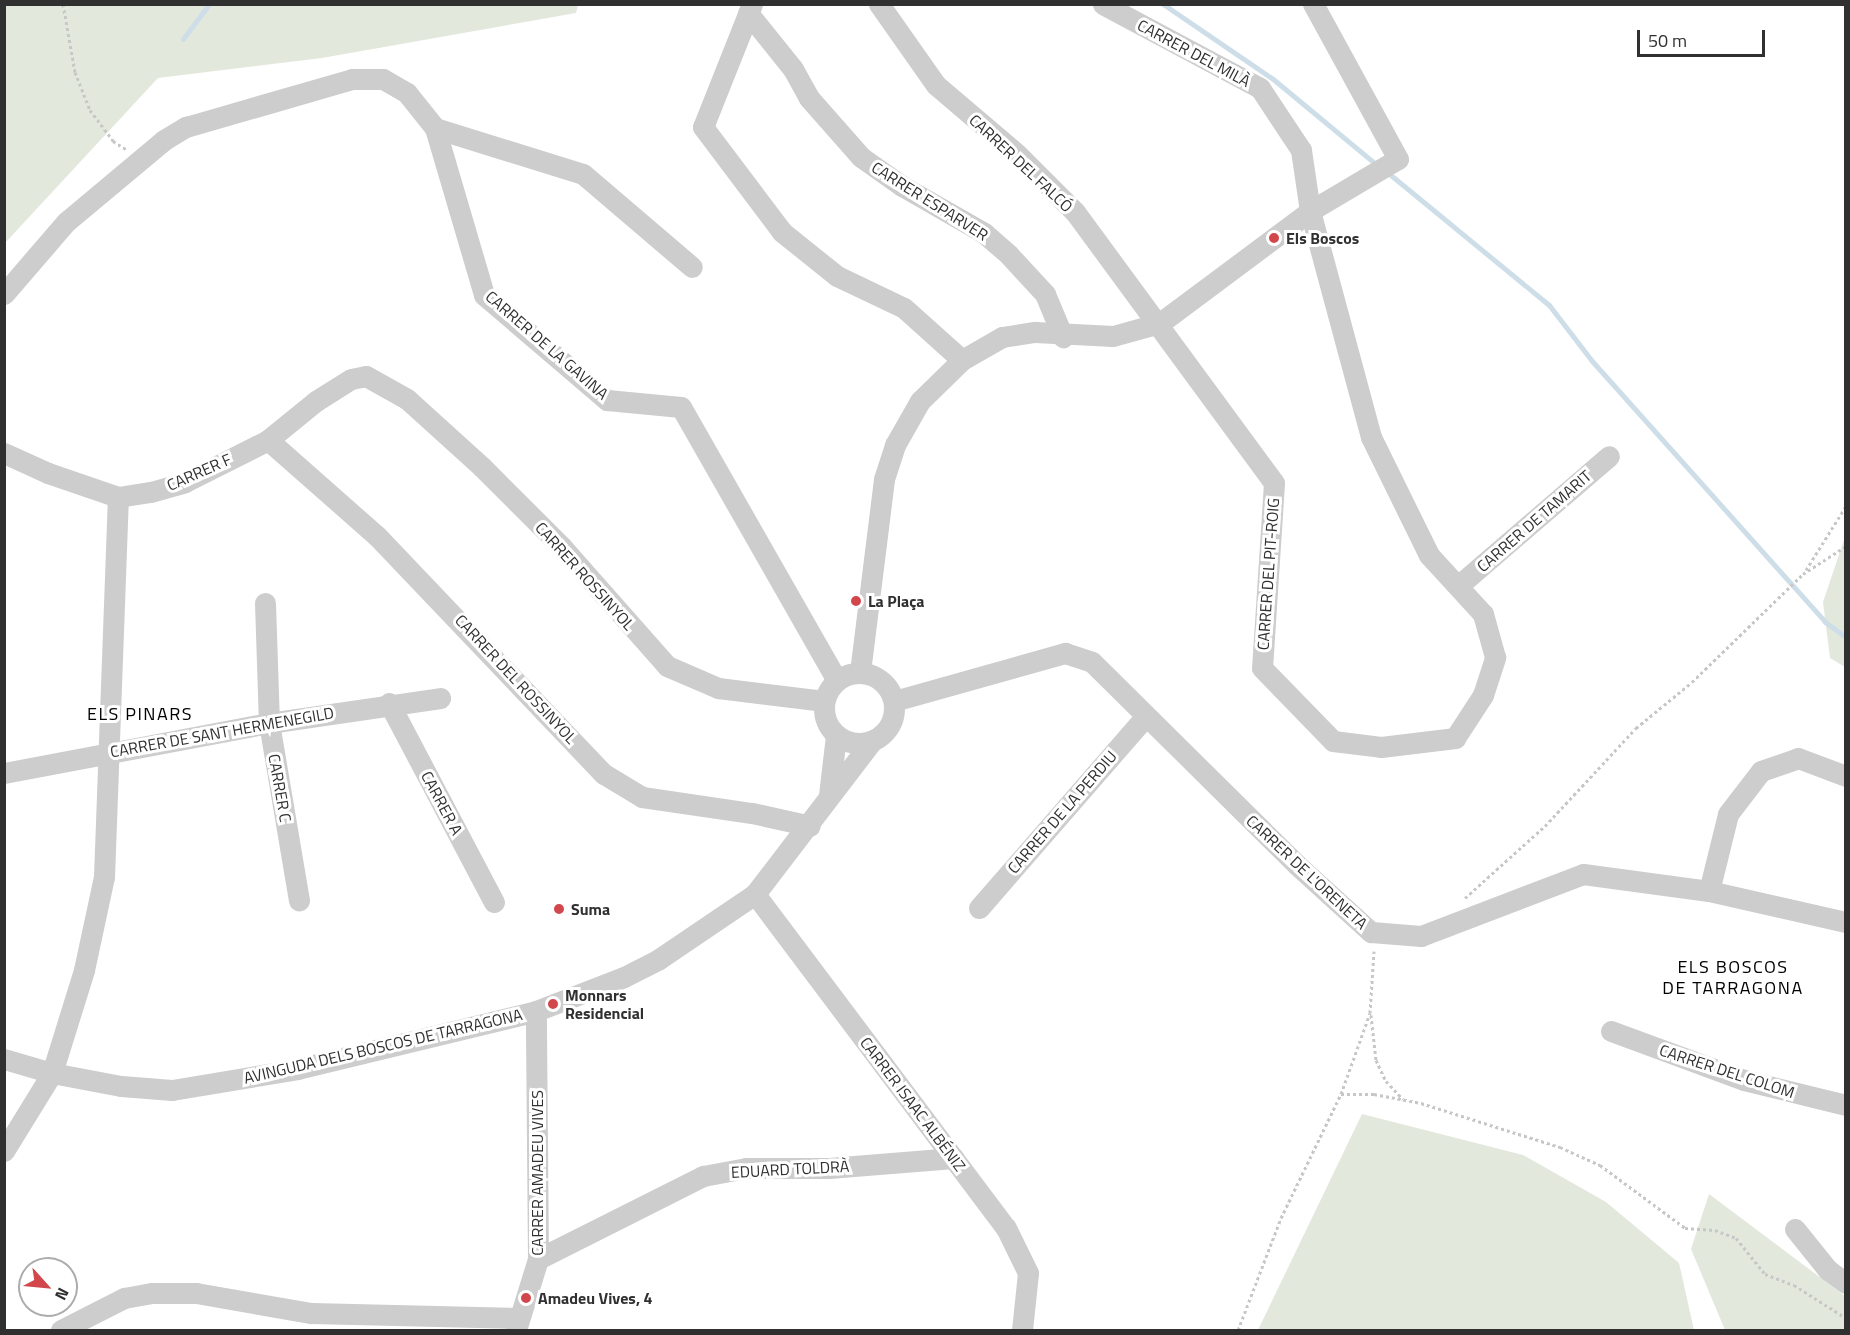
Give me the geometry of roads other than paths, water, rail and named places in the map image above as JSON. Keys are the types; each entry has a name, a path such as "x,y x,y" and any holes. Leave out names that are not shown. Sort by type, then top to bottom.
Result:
{"street":[{"name":"CARRER DEL FALCÓ","path":"879,4 936,85 1017,154 1075,212 1160,323"},
{"name":"CARRER DEL MILÀ","path":"1103,4 1260,88 1301,150 1310,211"},
{"path":"860,672 884,479 895,445 920,401 962,360 1002,337 1035,332 1063,336 1113,336 1160,323 1310,211 1395,161 1313,4"},
{"path":"750,9 703,127 782,232 837,276 904,308 962,360"},
{"name":"CARRER ESPARVER","path":"750,9 777,46 808,98 861,157 984,233 1009,255 1045,294 1063,336"},
{"name":"CARRER DE LA GAVINA","path":"4,294 66,222 141,158 186,128 352,79 383,79 407,93 435,128 484,295 607,400 681,407 837,680"},
{"path":"435,128 583,174 692,267"},
{"name":"CARRER DEL PIT-ROIG","path":"1160,323 1274,483 1262,668 1333,741 1381,747 1455,738 1483,695 1495,657 1483,614 1429,555 1371,437 1310,211"},
{"name":"CARRER F","path":"118,497 185,482 268,440 315,401 351,379 366,376 378,381"},
{"name":"CARRER ROSSINYOL","path":"378,381 407,399 537,522 667,666 718,688 824,701"},
{"name":"CARRER DEL ROSSINYOL","path":"268,440 377,536 604,774 642,797 752,813 810,826"},
{"path":"4,453 48,473 118,497 106,752 104,877 84,970 52,1073 4,1151"},
{"name":"CARRER DE TAMARIT","path":"1458,586 1609,456"},
{"name":"CARRER C","path":"266,603 269,723 299,900"},
{"name":"CARRER DE L'ORENETA","path":"894,701 1065,652 1092,662 1297,865 1371,932 1421,936 1583,874 1709,891 1845,922"},
{"path":"860,672 882,680 894,701 890,725 872,741 859,744 836,735 828,726 824,701 837,680 860,672"},
{"name":"CARRER DE SANT HERMENEGILD","path":"4,773 269,723 389,703 440,698"},
{"name":"CARRER A","path":"389,703 494,902"},
{"name":"CARRER DE LA PERDIU","path":"979,908 1146,716"},
{"path":"829,796 836,735"},
{"name":"AVINGUDA DELS BOSCOS DE TARRAGONA","path":"4,1059 52,1073 121,1086 172,1090 297,1069 536,1011 624,977 659,959 756,894 810,826 829,796 872,741"},
{"path":"1709,891 1728,814 1761,771 1798,758 1845,776"},
{"name":"CARRER ISAAC ALBÉNIZ","path":"756,894 1006,1228 1028,1273 1022,1330"},
{"name":"CARRER AMADEU VIVES","path":"518,1324 538,1259 536,1011"},
{"name":"CARRER DEL COLOM","path":"1611,1031 1744,1080 1845,1105"},
{"name":"EDUARD TOLDRÀ","path":"538,1259 703,1176 746,1168 829,1168 954,1158"},
{"path":"1795,1229 1828,1270 1845,1283"},
{"path":"61,1330 124,1298 153,1293 196,1293 311,1313 518,1324"}],"waterway":[{"path":"183,39 209,4"},
{"path":"1163,4 1273,79 1377,165"},
{"path":"1387,172 1549,305 1592,361 1825,622 1846,637"}],"place":[{"name":"Els Boscos","path":"1274,238"},
{"name":"La Plaça","path":"856,601"},
{"name":"Suma","path":"559,909"},
{"name":"Monnars Residencial","path":"553,1004"},
{"name":"Amadeu Vives, 4","path":"526,1298"}],"district":[{"name":"ELS PINARS","path":"140,714"},
{"name":"ELS BOSCOS DE TARRAGONA","path":"1733,978"}]}
